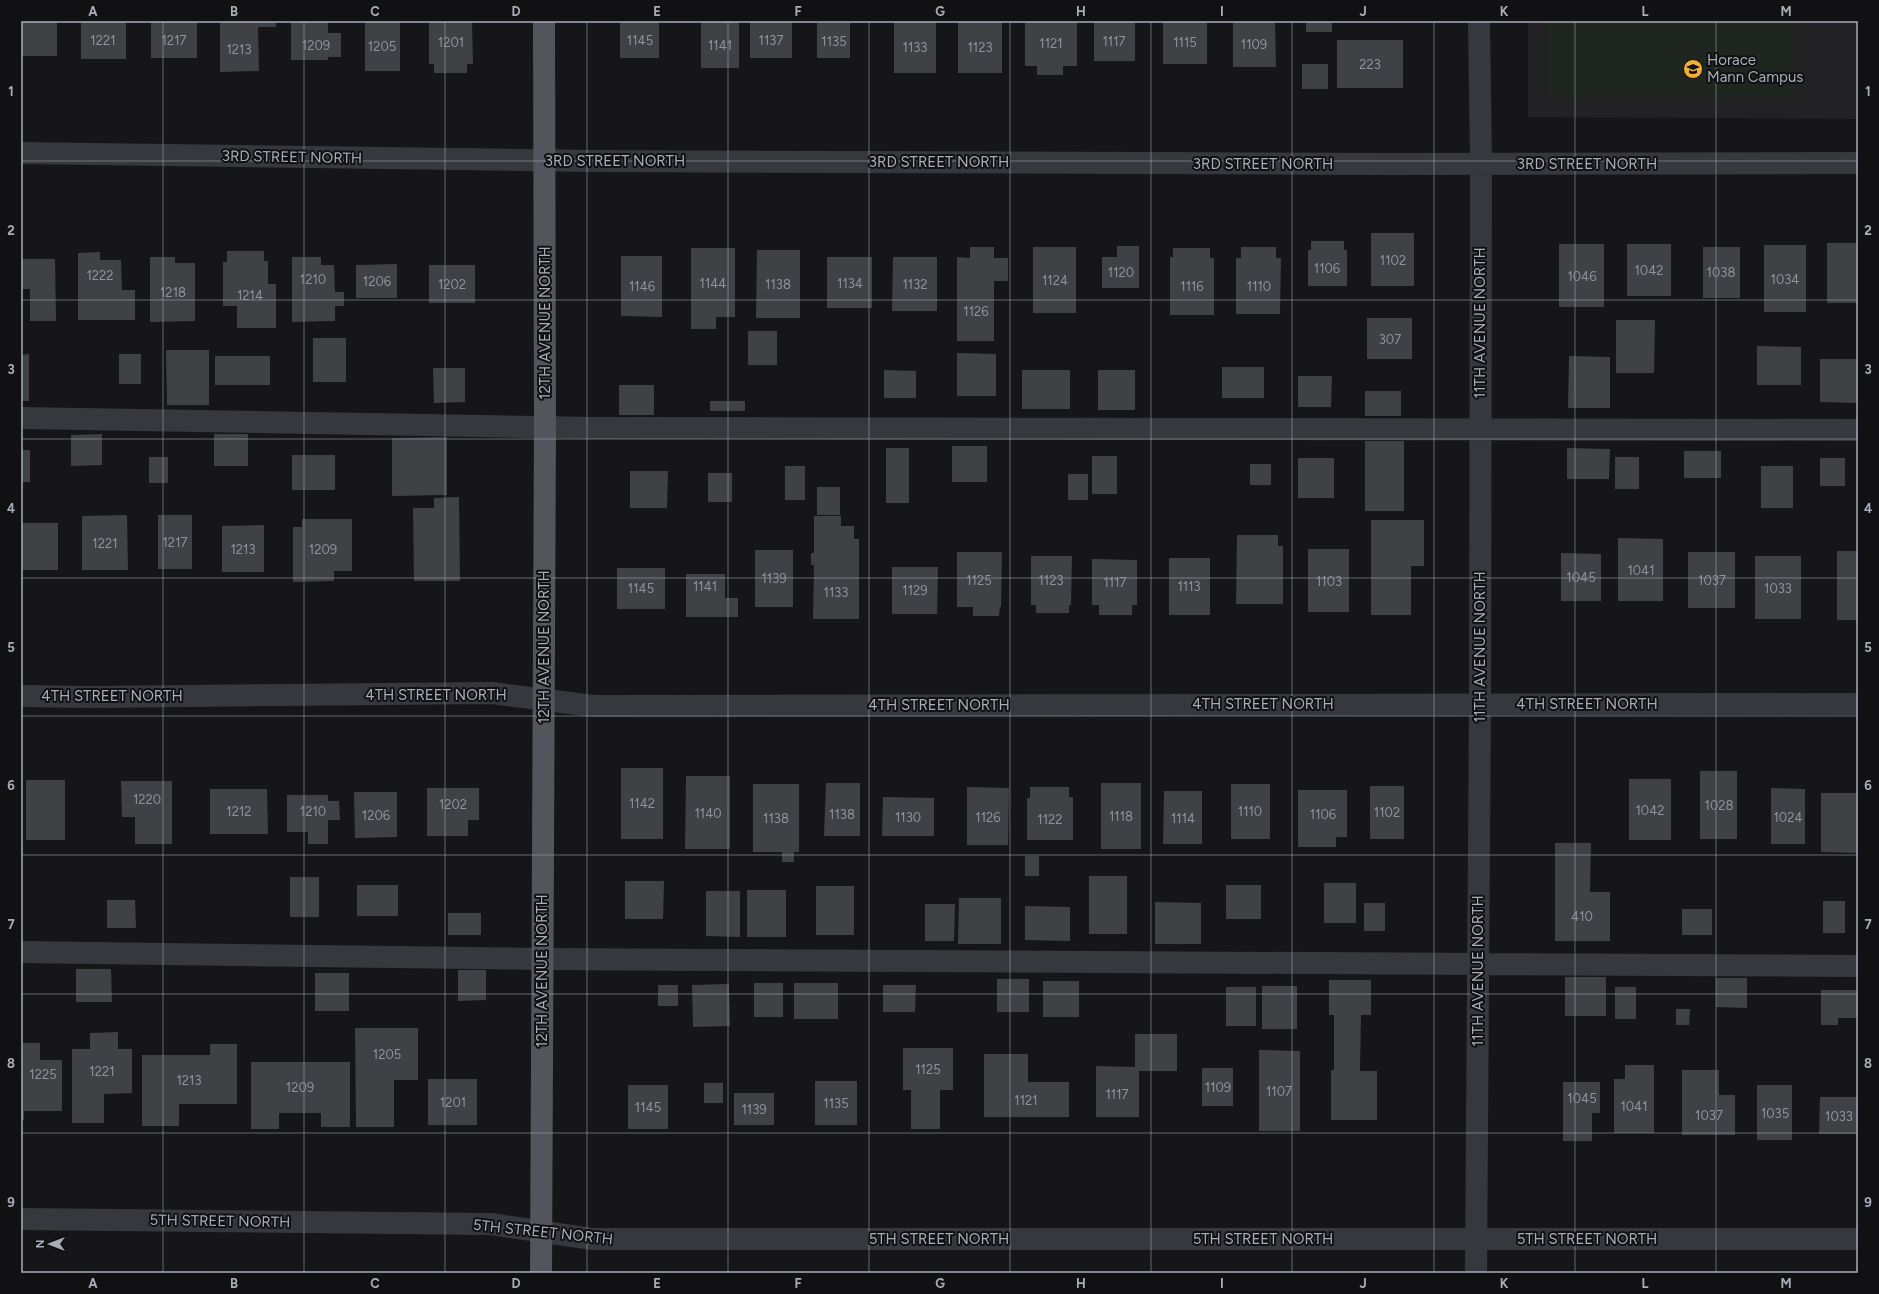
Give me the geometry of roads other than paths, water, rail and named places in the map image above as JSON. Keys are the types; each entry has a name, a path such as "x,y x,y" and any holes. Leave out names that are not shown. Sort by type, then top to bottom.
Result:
{"main road":[{"name":"12TH AVENUE NORTH","path":"541,1273 541,959 545,427 544,21"}],"street":[{"name":"11TH AVENUE NORTH","path":"1476,1273 1480,705 1481,164 1479,21"},
{"name":"3RD STREET NORTH","path":"21,153 545,161 1481,164 1858,163"},
{"path":"21,418 545,427 1858,430"},
{"name":"4TH STREET NORTH","path":"21,696 91,697 492,693 593,706 1858,704"},
{"path":"21,952 541,959 1858,966"},
{"name":"5TH STREET NORTH","path":"21,1219 490,1224 592,1240 1858,1240"}],"place":[{"name":"Horace Mann Campus","path":"1693,69"}]}
